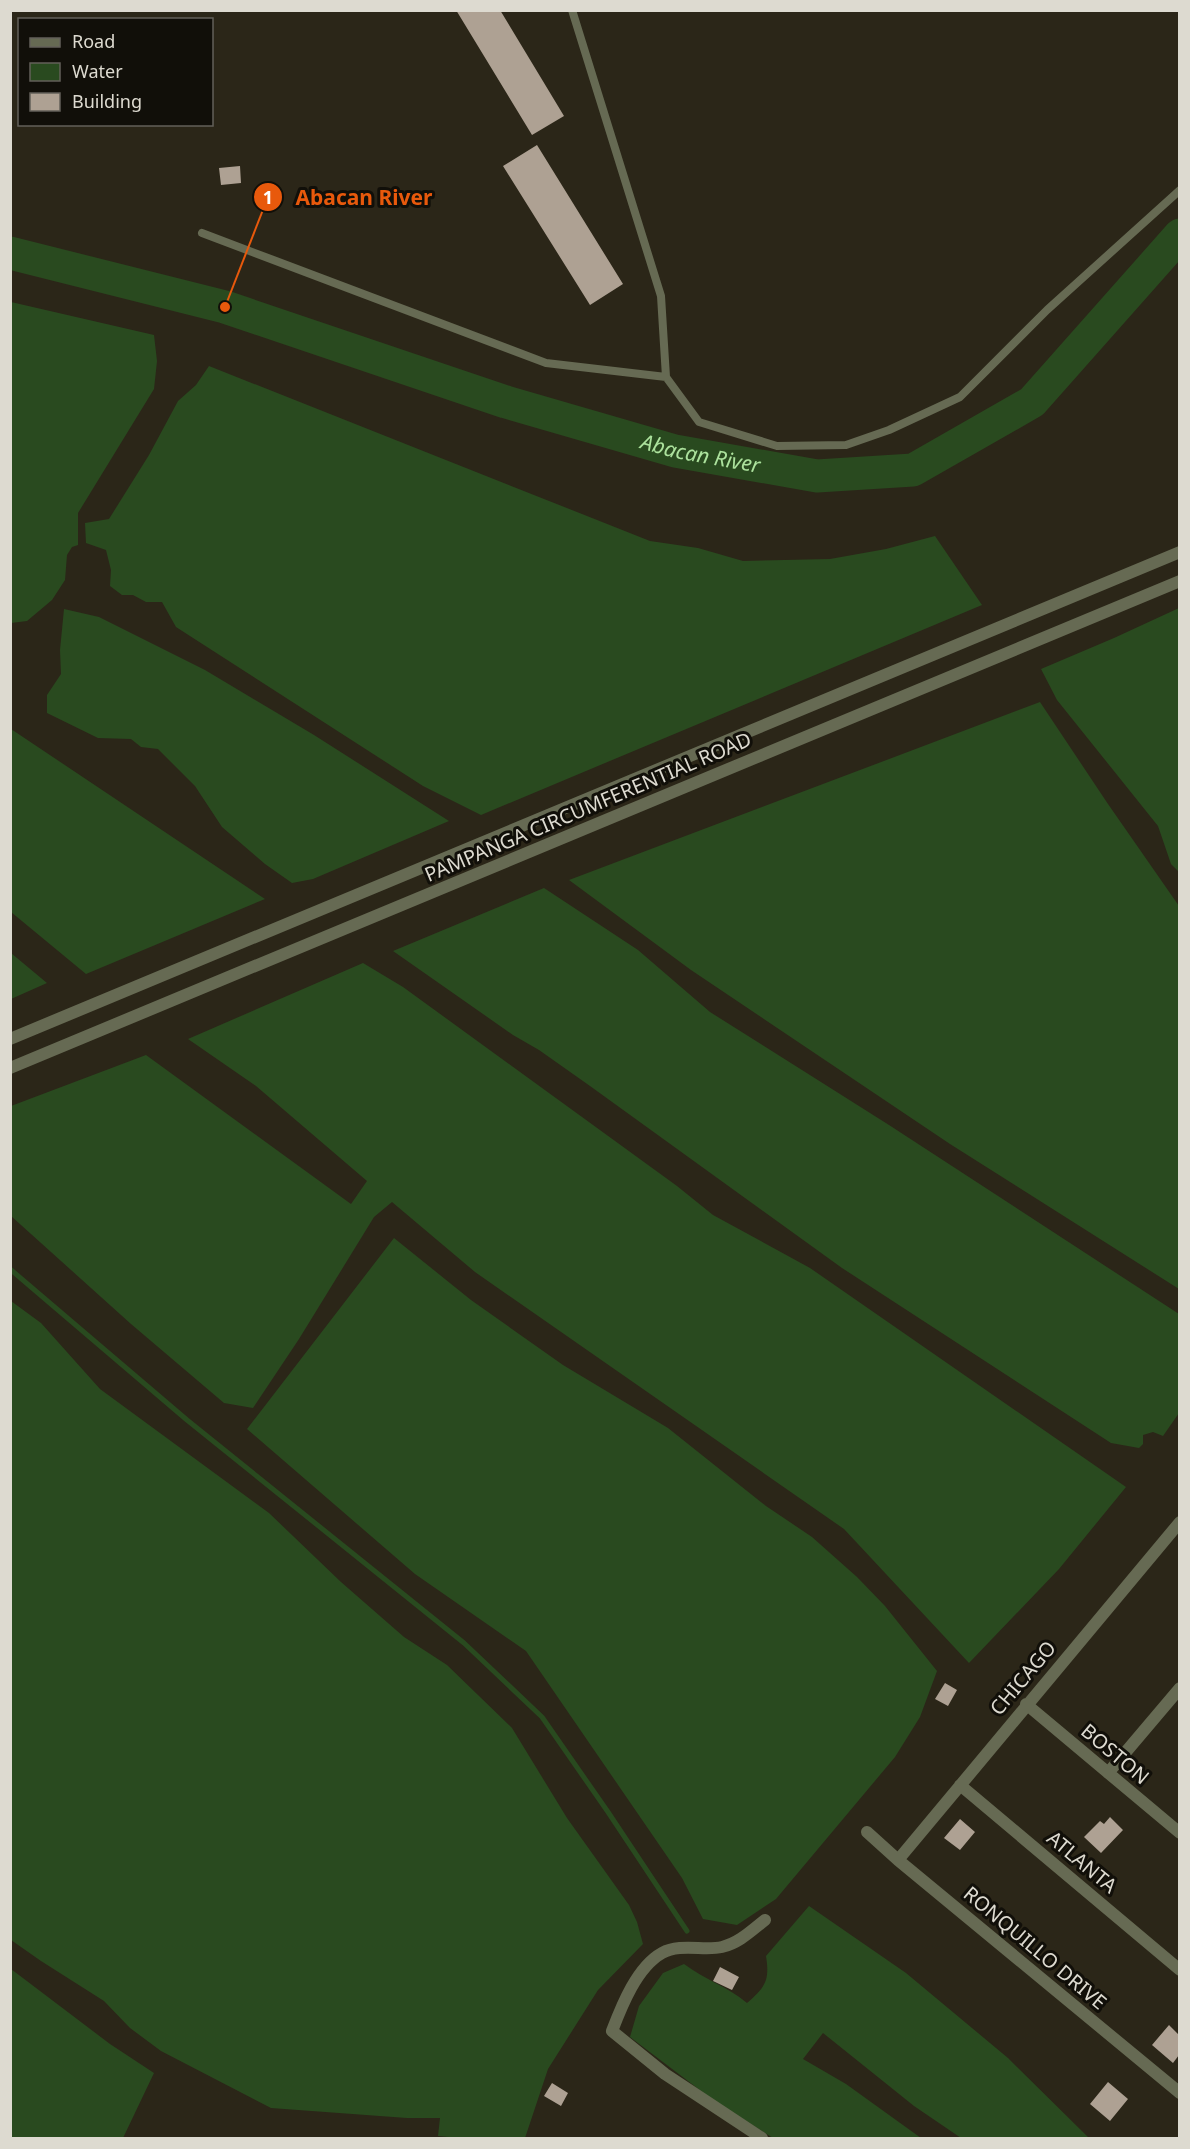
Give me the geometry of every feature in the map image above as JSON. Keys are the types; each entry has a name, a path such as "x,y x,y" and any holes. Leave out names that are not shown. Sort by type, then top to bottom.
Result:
{"street":[{"name":"PAMPANGA CIRCUMFERENTIAL ROAD","path":"10,1039 1179,552"},
{"name":"PAMPANGA CIRCUMFERENTIAL ROAD","path":"10,1068 1179,582"},
{"name":"CHICAGO","path":"898,1860 1179,1522"},
{"path":"1108,1773 1179,1688"},
{"name":"BOSTON","path":"1026,1704 1179,1833"},
{"name":"ATLANTA","path":"960,1785 1179,1970"},
{"name":"RONQUILLO DRIVE","path":"867,1832 1179,2093"},
{"path":"762,2139 665,2074 612,2031 624,2000 645,1967 663,1952 693,1946 722,1947 741,1939 765,1920"}],"lane":[{"path":"572,10 661,296 666,377 699,422 777,446 846,445 890,430 960,397 1047,310 1179,190"},
{"path":"202,232 546,363 666,377"}],"water":[{"path":"11,302 154,335 157,361 154,389 78,513 78,545 72,547 67,555 65,580 52,600 27,621 11,623"},
{"path":"209,366 650,541 698,548 743,561 830,559 886,549 935,536 982,605 481,815 423,786 176,627 162,602 146,602 133,595 122,595 110,586 111,570 106,550 86,543 85,523 109,519 149,455 178,401 196,385"},
{"path":"1179,608 1179,872 1171,864 1158,826 1057,700 1041,669"},
{"path":"64,609 99,617 205,670 314,735 449,821 313,879 292,883 265,864 222,827 195,786 158,749 141,747 131,739 98,738 47,713 47,695 61,674 60,650"},
{"path":"1040,702 1179,906 1179,1289 950,1144 691,970 569,880"},
{"path":"11,729 265,899 86,974 11,912"},
{"path":"544,888 638,950 710,1012 889,1125 1179,1314 1179,1413 1163,1436 1153,1432 1143,1435 1143,1444 1139,1448 1111,1443 842,1268 590,1086 393,951"},
{"path":"11,953 47,983 11,999"},
{"path":"363,963 403,987 677,1186 713,1215 810,1268 1126,1487 1059,1569 969,1663 844,1529 475,1272 392,1202 374,1217 299,1339 253,1408 224,1403 131,1324 11,1216 11,1106 146,1055 351,1204 367,1181 256,1086 188,1039"},
{"path":"394,1238 471,1300 563,1365 668,1428 766,1506 812,1537 857,1577 885,1606 937,1671 920,1717 895,1757 776,1899 737,1925 703,1919 682,1878 526,1651 415,1574 247,1429"},
{"path":"11,1301 41,1323 100,1389 269,1513 341,1582 404,1637 447,1665 512,1728 567,1818 629,1905 643,1944 598,1990 548,2069 525,2138 438,2136 440,2118 407,2118 271,2108 161,2051 130,2028 104,2001 11,1940"},
{"path":"809,1906 906,1973 1008,2058 1089,2138 961,2138 914,2106 823,2033 803,2059 846,2084 921,2138 773,2138 713,2100 630,2037 639,2006 663,1973 684,1964 747,2003 765,1983 766,1956"},
{"path":"11,1969 110,2044 154,2073 123,2138 11,2138"}],"building":[{"path":"456,10 500,10 564,116 532,135"},
{"path":"537,145 623,284 590,305 503,166"},
{"path":"240,166 241,183 221,185 219,168"},
{"path":"945,1683 957,1690 948,1706 935,1699"},
{"path":"1110,1817 1123,1830 1101,1853 1084,1837 1100,1821 1104,1824"},
{"path":"960,1819 975,1832 960,1850 944,1838"},
{"path":"720,1967 739,1977 732,1990 713,1981"},
{"path":"1169,2025 1179,2035 1179,2055 1173,2063 1152,2045"},
{"path":"1108,2082 1128,2099 1110,2121 1090,2104"},
{"path":"552,2083 568,2093 561,2106 544,2096"}],"waterway":[{"name":"Abacan River","path":"10,253 225,307 506,402 675,451 817,476 913,470 1032,402 1180,235"},
{"path":"10,1269 187,1420 464,1643 542,1717 687,1931"}],"place":[{"name":"Abacan River","path":"225,307"}]}
